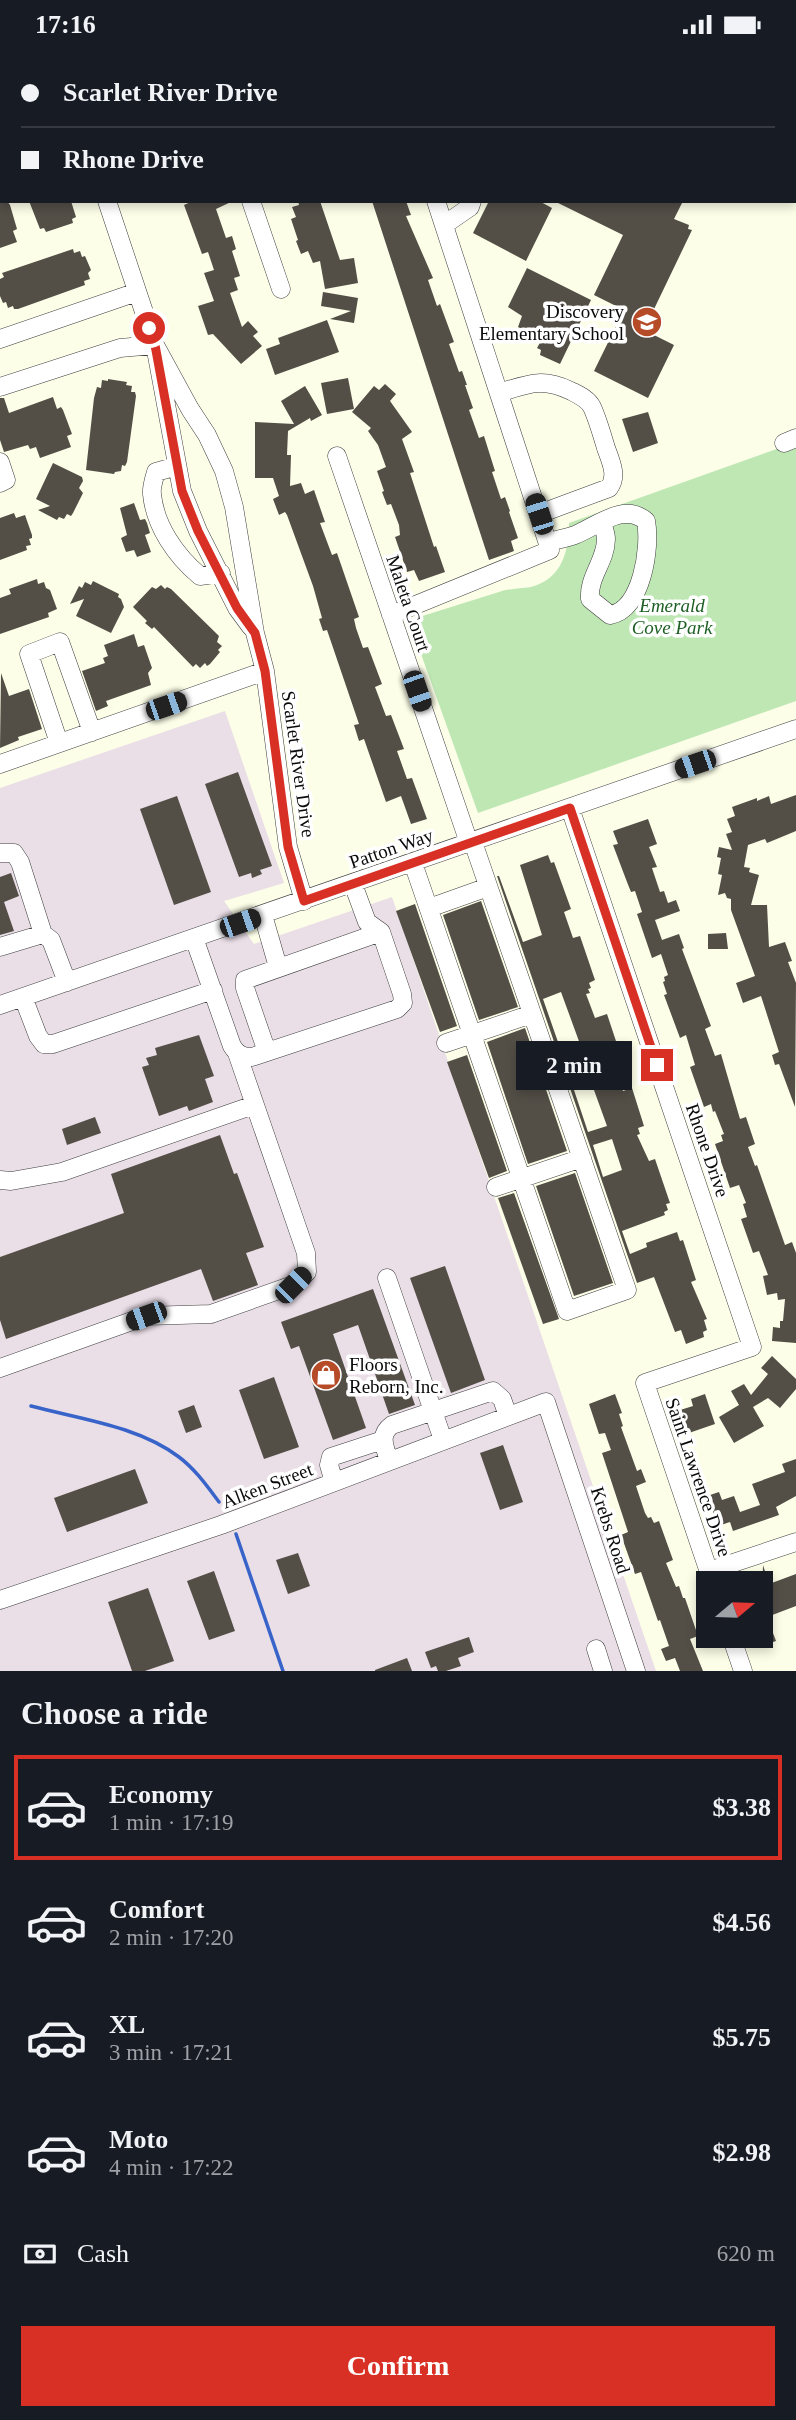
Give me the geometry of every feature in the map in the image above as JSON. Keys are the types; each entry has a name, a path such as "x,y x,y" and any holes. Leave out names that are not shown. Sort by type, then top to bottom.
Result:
{"street":[{"name":"Scarlet River Drive","path":"108,203 155,345 182,491 198,531 237,608 255,633"},
{"path":"252,203 281,289"},
{"path":"437,203 549,546"},
{"path":"444,225 470,207 471,203"},
{"path":"0,339 137,292"},
{"name":"Scarlet River Drive","path":"155,345 207,435 224,471 234,507 255,633 265,671 288,847 304,901"},
{"path":"0,387 120,348 155,345"},
{"path":"499,393 529,383 544,382 553,383 584,398 591,405 611,461 614,475 608,488 539,514"},
{"name":"Maleta Court","path":"337,456 627,1290 567,1311 522,1178"},
{"path":"0,462 6,480 0,482"},
{"path":"177,467 156,472 151,493 159,521 180,558 200,576 221,573"},
{"path":"391,615 602,522 632,513 646,521 648,533 643,571 633,598 618,614 610,615 590,599 589,591 603,558 606,538 602,522"},
{"path":"59,743 29,654 60,642 92,732"},
{"path":"0,764 265,671"},
{"name":"Patton Way","path":"0,1005 796,729"},
{"name":"Rhone Drive","path":"570,808 752,1347 645,1383"},
{"path":"7,853 20,862 43,934 51,940 67,982"},
{"path":"414,863 522,1178"},
{"path":"237,1053 252,1057 397,1009 403,1003 381,932 367,922 353,884"},
{"path":"429,908 488,887"},
{"path":"262,915 278,967"},
{"path":"267,1052 245,988 245,980 381,932"},
{"path":"0,947 43,934"},
{"path":"0,1368 146,1316 211,1314 293,1285 307,1272 306,1253 237,1053 232,1046 194,939"},
{"path":"23,997 38,1036 44,1044 53,1044 213,990"},
{"path":"446,1043 532,1014"},
{"path":"0,1180 11,1181 62,1172 254,1105"},
{"path":"496,1187 582,1158"},
{"path":"387,1279 443,1440"},
{"name":"Saint Lawrence Drive","path":"645,1383 709,1571"},
{"path":"389,1461 383,1440 384,1432 392,1425 493,1391 502,1399 508,1416"},
{"name":"Alken Street","path":"0,1600 221,1525 546,1402"},
{"name":"Krebs Road","path":"546,1402 636,1671"},
{"path":"334,1482 329,1465 331,1458 383,1440"},
{"path":"726,1571 796,1542"},
{"path":"596,1649 603,1671"},
{"path":"735,1649 743,1671"}],"shaded area":[{"path":"225,711 284,883 224,901 254,944 392,897 656,1671 0,1671 0,788"}],"green space":[{"name":"Emerald Cove Park","path":"796,442 796,701 478,813 412,629 416,618 503,591 542,583 557,571 562,562 569,523"}],"building":[{"path":"0,203 8,203 17,229 13,231 17,242 0,248"},
{"path":"30,203 72,203 76,217 72,219 73,223 46,232 44,228 40,229"},
{"path":"229,203 216,209 226,238 232,236 236,249 232,251 240,276 234,278 238,290 230,293 242,327 248,321 258,332 253,336 262,346 241,364 213,334 208,335 198,306 214,301 204,273 214,270 208,252 202,254 184,205"},
{"path":"321,203 340,260 354,258 358,283 325,289 320,261 313,263 308,251 301,254 296,241 298,240 291,219 296,217 292,207"},
{"path":"373,203 407,203 411,215 406,216 433,278 428,280 454,342 449,344 459,372 462,371 467,385 473,408 469,410 479,438 484,436 501,499 505,497 510,511 518,538 511,541 514,551 489,560"},
{"path":"488,203 543,203 552,208 526,261 473,233"},
{"path":"558,203 682,203 674,219 689,225 688,229 692,230 644,330 674,345 648,398 594,371 624,310 594,295 623,235"},
{"path":"73,249 74,253 80,251 82,257 85,256 91,270 88,273 90,279 84,281 85,285 18,309 13,306 8,308 6,302 3,303 0,296 0,279 4,277 2,273"},
{"path":"527,268 591,300 560,364 540,355 541,350 537,348 542,339 518,327 522,316 508,307"},
{"path":"323,292 358,298 354,323 330,319 351,311 321,306"},
{"path":"327,320 339,352 275,375 266,349 280,344 278,338"},
{"path":"348,378 354,409 327,414 321,383"},
{"path":"102,380 127,382 126,385 132,386 131,392 135,392 136,396 127,462 125,466 122,465 121,471 114,474 86,470 94,398 97,387 101,388"},
{"path":"385,384 396,394 390,401 412,432 402,439 414,472 410,473 445,572 419,581 414,570 407,572 395,537 400,535 399,525 391,504 387,505 382,492 384,491 377,471 386,467 378,445 368,431 371,428 352,412 374,386 379,390"},
{"path":"305,386 322,415 311,421 310,418 288,431 287,455 291,455 290,486 301,483 305,494 314,490 325,522 320,523 332,555 337,553 359,617 354,619 356,628 363,648 368,647 382,684 375,687 386,716 391,715 404,749 397,751 407,779 412,778 427,819 411,824 401,796 386,802 364,739 359,741 354,725 359,724 327,630 323,631 319,619 322,618 313,586 287,515 285,512 279,515 273,499 279,496 273,478 255,478 255,422 294,424 281,401"},
{"path":"53,397 57,409 61,407 63,410 72,434 67,436 71,447 40,458 36,447 30,449 28,445 4,452 0,440 0,398 4,398 9,413"},
{"path":"648,412 658,443 633,452 622,419"},
{"path":"53,463 82,477 83,481 79,488 83,493 71,516 67,514 64,519 59,517 57,520 38,510 50,506 36,499"},
{"path":"134,503 140,520 145,519 150,533 145,535 151,552 137,557 134,550 126,552 121,538 127,535 120,508"},
{"path":"14,513 16,518 25,515 32,535 29,539 31,545 26,546 27,550 0,560 0,518"},
{"path":"37,579 38,584 44,582 50,590 57,609 48,613 49,617 0,634 0,598 11,594 9,589"},
{"path":"93,581 119,594 124,607 111,633 76,616 84,599 70,604 79,586 82,588 85,582 91,585"},
{"path":"161,585 165,589 171,589 219,636 217,642 222,646 218,650 220,652 207,666 205,663 200,668 196,664 193,667 154,627 152,629 145,623 147,621 133,607 152,587 156,589"},
{"path":"134,634 138,647 144,645 152,668 148,673 151,685 106,701 108,706 96,711 82,671 105,663 103,658 108,656 104,645"},
{"path":"1,673 9,696 29,689 42,729 18,737 19,740 0,748"},
{"path":"238,772 272,866 260,870 262,874 252,878 251,873 239,877 205,784"},
{"path":"796,795 796,831 767,843 765,839 748,845 744,867 759,875 751,905 767,905 769,947 785,942 792,961 788,962 796,983 795,1107 779,1064 775,1065 772,1055 779,1052 761,996 743,1003 736,983 755,976 731,910 731,899 727,898 725,893 718,895 722,875 718,874 721,858 717,857 719,847 732,850 726,834 732,832 727,819 735,816 732,807 769,796 771,804"},
{"path":"177,796 211,892 174,905 140,809"},
{"path":"648,819 657,844 649,847 657,867 652,868 660,892 664,891 668,903 676,900 680,911 655,920 662,940 679,934 711,1026 705,1029 715,1056 721,1054 740,1119 746,1117 755,1144 748,1147 785,1245 792,1242 796,1253 796,1343 772,1341 773,1327 780,1328 780,1321 783,1321 785,1299 778,1300 777,1293 767,1295 763,1276 768,1275 759,1251 753,1253 741,1219 747,1217 743,1204 746,1203 739,1185 730,1188 715,1144 723,1141 721,1135 724,1134 711,1104 704,1107 690,1067 695,1065 686,1035 680,1038 664,995 667,994 664,977 668,975 661,954 652,958 637,914 642,912 635,891 631,892 613,845 618,844 613,831"},
{"path":"548,855 551,863 554,862 571,909 564,912 573,938 580,936 595,980 589,983 590,993 586,994 595,1018 607,1014 621,1056 615,1058 619,1071 616,1072 623,1091 632,1088 644,1126 638,1128 640,1134 637,1135 649,1161 655,1159 670,1203 666,1204 668,1210 664,1212 665,1215 622,1231 630,1254 647,1247 646,1243 677,1232 680,1241 683,1240 696,1280 691,1282 707,1319 704,1320 707,1330 703,1332 704,1337 686,1344 681,1330 675,1332 654,1277 637,1283 497,876 523,942 542,935 520,865","holes":["561,992 584,1055 565,1062 543,999","586,1068 607,1126 588,1132 569,1075","612,1139 622,1170 603,1177 593,1145"]},
{"path":"11,873 19,896 4,902 14,931 0,935 0,877"},
{"path":"481,901 518,1007 479,1020 443,915"},
{"path":"415,904 457,1026 440,1032 396,911"},
{"path":"726,933 728,949 708,949 708,934"},
{"path":"525,1028 567,1151 528,1164 487,1042"},
{"path":"199,1035 214,1076 205,1079 213,1102 189,1111 187,1106 159,1116 142,1067 149,1065 146,1058 157,1055 155,1048"},
{"path":"467,1055 507,1171 489,1178 447,1062"},
{"path":"95,1117 101,1133 67,1145 62,1129"},
{"path":"220,1135 264,1247 246,1253 258,1285 213,1301 201,1269 6,1339 0,1320 0,1257 124,1213 111,1174"},
{"path":"575,1173 613,1283 574,1296 536,1186"},
{"path":"514,1193 559,1319 543,1324 498,1198"},
{"path":"445,1266 485,1380 451,1393 410,1278"},
{"path":"373,1289 415,1405 389,1414 358,1325 333,1334 366,1428 333,1440 299,1346 291,1349 281,1322"},
{"path":"772,1356 796,1379 796,1389 780,1408 768,1398 753,1407 764,1426 734,1443 719,1417 739,1405 731,1391 744,1384 751,1395 768,1374 761,1368"},
{"path":"274,1377 299,1447 264,1459 239,1390"},
{"path":"615,1394 622,1413 619,1414 623,1426 621,1427 637,1471 641,1469 646,1482 636,1486 648,1518 651,1517 654,1523 659,1521 673,1560 666,1563 676,1587 679,1586 685,1598 696,1630 696,1637 690,1639 703,1671 680,1671 675,1658 666,1661 661,1649 669,1646 660,1620 658,1621 641,1572 635,1574 621,1535 628,1532 602,1453 611,1450 605,1433 599,1434 589,1404"},
{"path":"705,1394 715,1424 686,1434 677,1411 693,1406 691,1399"},
{"path":"194,1405 202,1427 186,1433 178,1411"},
{"path":"503,1445 523,1502 500,1510 480,1453"},
{"path":"796,1459 796,1496 776,1507 779,1515 733,1531 730,1522 718,1526 707,1496 719,1492 722,1500 734,1496 740,1512 760,1505 752,1484 785,1472 782,1464"},
{"path":"135,1469 148,1503 67,1532 54,1498"},
{"path":"298,1553 310,1586 288,1594 276,1560"},
{"path":"214,1571 235,1631 209,1640 187,1581"},
{"path":"796,1574 796,1606 774,1614 774,1582"},
{"path":"148,1588 174,1661 145,1671 132,1671 108,1602"},
{"path":"469,1637 474,1652 458,1658 461,1666 446,1671 438,1671 436,1666 431,1668 425,1652"},
{"path":"407,1658 412,1671 375,1671 375,1670"}],"waterway":[{"path":"31,1406 108,1425 163,1446 190,1467 219,1502"},
{"path":"236,1534 283,1671"}],"place":[{"name":"Discovery Elementary School","path":"647,322"},
{"name":"Floors Reborn, Inc.","path":"326,1375"}],"route":[{"path":"149,328 155,345 182,491 198,531 237,608 255,633 265,671 288,847 304,901 570,808 657,1065"}]}
